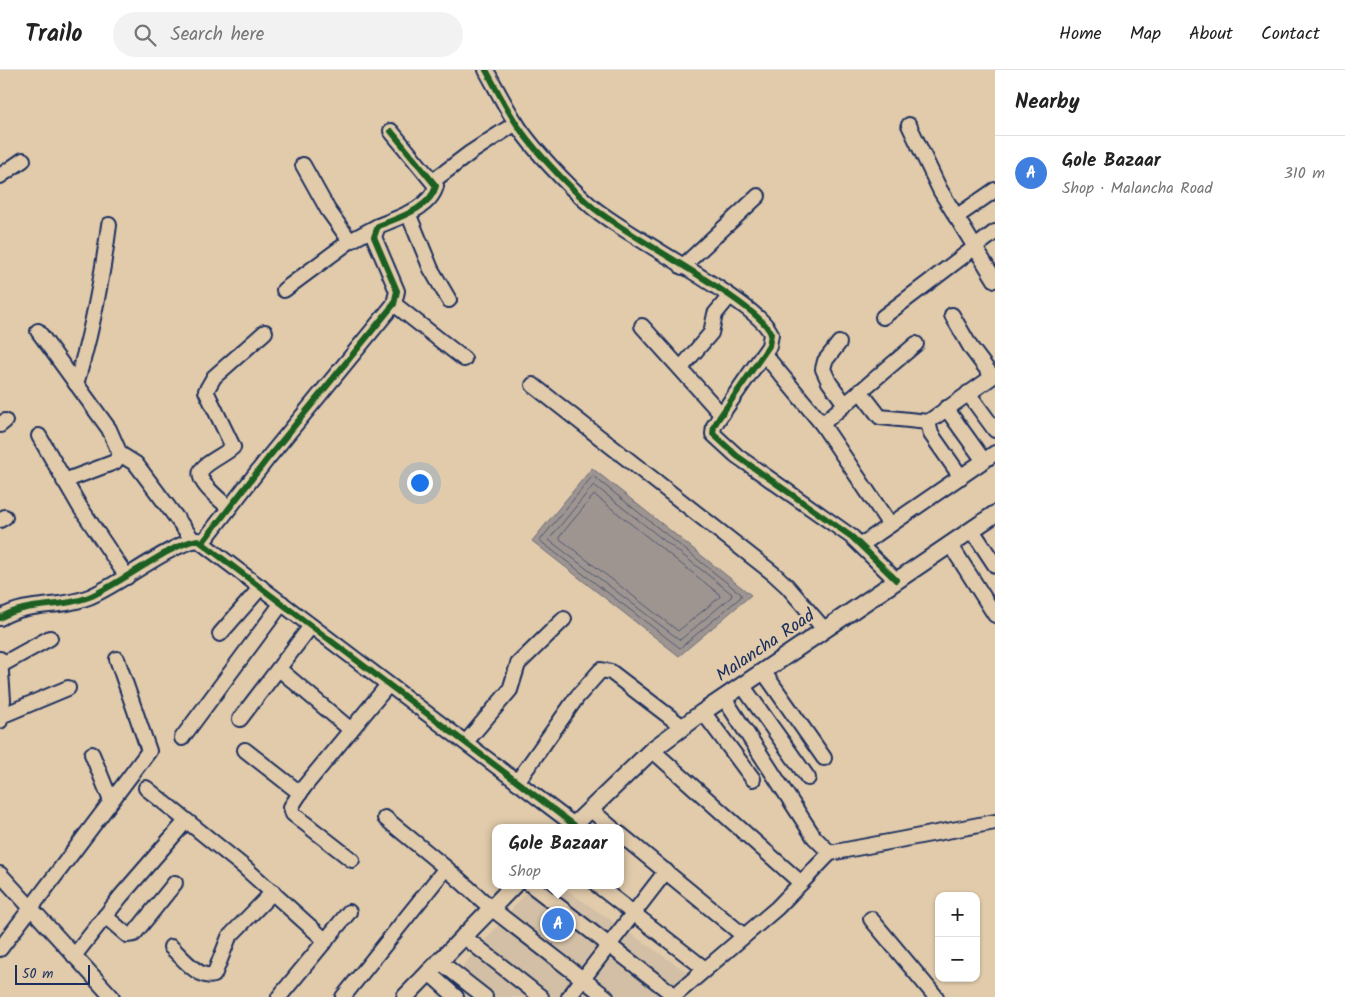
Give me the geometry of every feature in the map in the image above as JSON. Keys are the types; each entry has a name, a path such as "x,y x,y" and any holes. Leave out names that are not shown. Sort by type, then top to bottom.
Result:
{"main road":[{"name":"Malancha Road","path":"574,824 652,750 703,712 824,628 995,515"},
{"path":"405,997 510,889"}],"street":[{"path":"490,71 516,123 586,202 614,225 761,318 770,329 772,339 764,354 721,414 713,430 716,439 861,545 896,580"},
{"path":"434,181 516,123"},
{"path":"909,125 940,190 995,280"},
{"path":"284,290 350,241 408,213 421,205 435,192 436,186 434,181 391,131"},
{"path":"0,176 23,160"},
{"path":"303,165 328,210 350,241"},
{"path":"956,217 995,190"},
{"path":"682,267 758,196"},
{"path":"408,213 431,269 449,300"},
{"path":"76,384 87,346 102,278 109,226"},
{"path":"0,618 18,608 88,598 127,576 198,541 229,508 394,304 397,291 374,237 378,226"},
{"path":"883,317 995,232"},
{"path":"681,368 711,333 715,314 729,297"},
{"path":"394,304 464,358"},
{"path":"860,391 880,417 928,422 994,376 971,348 952,315"},
{"path":"642,326 721,414"},
{"path":"38,331 109,429 120,454 136,464 198,541 466,742 570,824"},
{"path":"229,508 208,489 200,476 201,471 205,467 233,447 233,442 206,391 214,377 266,332"},
{"path":"839,343 825,361 823,369 829,382 845,404"},
{"path":"822,424 916,344"},
{"path":"764,354 822,424 890,525"},
{"path":"533,385 774,574 824,628"},
{"path":"968,393 995,430"},
{"path":"861,545 990,457 946,408"},
{"path":"928,422 931,434 961,477"},
{"path":"39,436 64,481 127,576"},
{"path":"64,481 115,462 120,454"},
{"path":"972,530 995,565"},
{"path":"950,544 995,615"},
{"path":"220,634 261,587"},
{"path":"182,738 282,603"},
{"path":"466,742 510,690 518,664 564,619"},
{"path":"240,720 311,626"},
{"path":"1,665 50,638"},
{"path":"0,659 0,719 68,688"},
{"path":"0,949 149,751 117,659"},
{"path":"278,669 351,730"},
{"path":"518,782 577,697 601,670 611,672 683,727"},
{"path":"763,670 824,758"},
{"path":"352,860 290,811 300,793 388,684"},
{"path":"742,685 808,778"},
{"path":"724,698 814,837 840,851"},
{"path":"703,712 753,779"},
{"path":"245,750 300,793"},
{"path":"652,750 801,883"},
{"path":"92,754 111,800"},
{"path":"146,788 273,892 326,941"},
{"path":"590,809 607,824"},
{"path":"385,818 491,908 606,997"},
{"path":"74,956 105,916 186,821"},
{"path":"536,889 674,996 777,908 801,883 840,851 995,822"},
{"path":"624,837 744,936"},
{"path":"343,997 446,868"},
{"path":"569,997 666,872"},
{"path":"0,874 112,997"},
{"path":"105,916 127,935 134,934 175,883"},
{"path":"602,889 706,969"},
{"path":"171,947 205,976 214,975 229,937 273,892"},
{"path":"279,997 349,912"},
{"path":"871,919 936,997"},
{"path":"464,936 541,997"},
{"path":"434,967 456,997"},
{"path":"434,967 485,997"}],"shaded area":[{"path":"530,889 565,889 690,974 671,997 436,997"}],"water":[{"path":"592,468 751,595 679,656 532,541"}],"cycle path":[{"path":"486,70 523,133 550,166 581,197 607,218 718,287 761,321 771,334 769,346 719,418 714,426 713,434 737,456 852,537 896,580"},
{"path":"203,542 268,458 394,304 397,291 374,237 378,226 420,207 433,194 436,186 391,131"},
{"path":"0,618 22,609 67,603 89,597 174,548 198,540 573,824"}],"place":[{"name":"Gole Bazaar","path":"558,924"}]}
